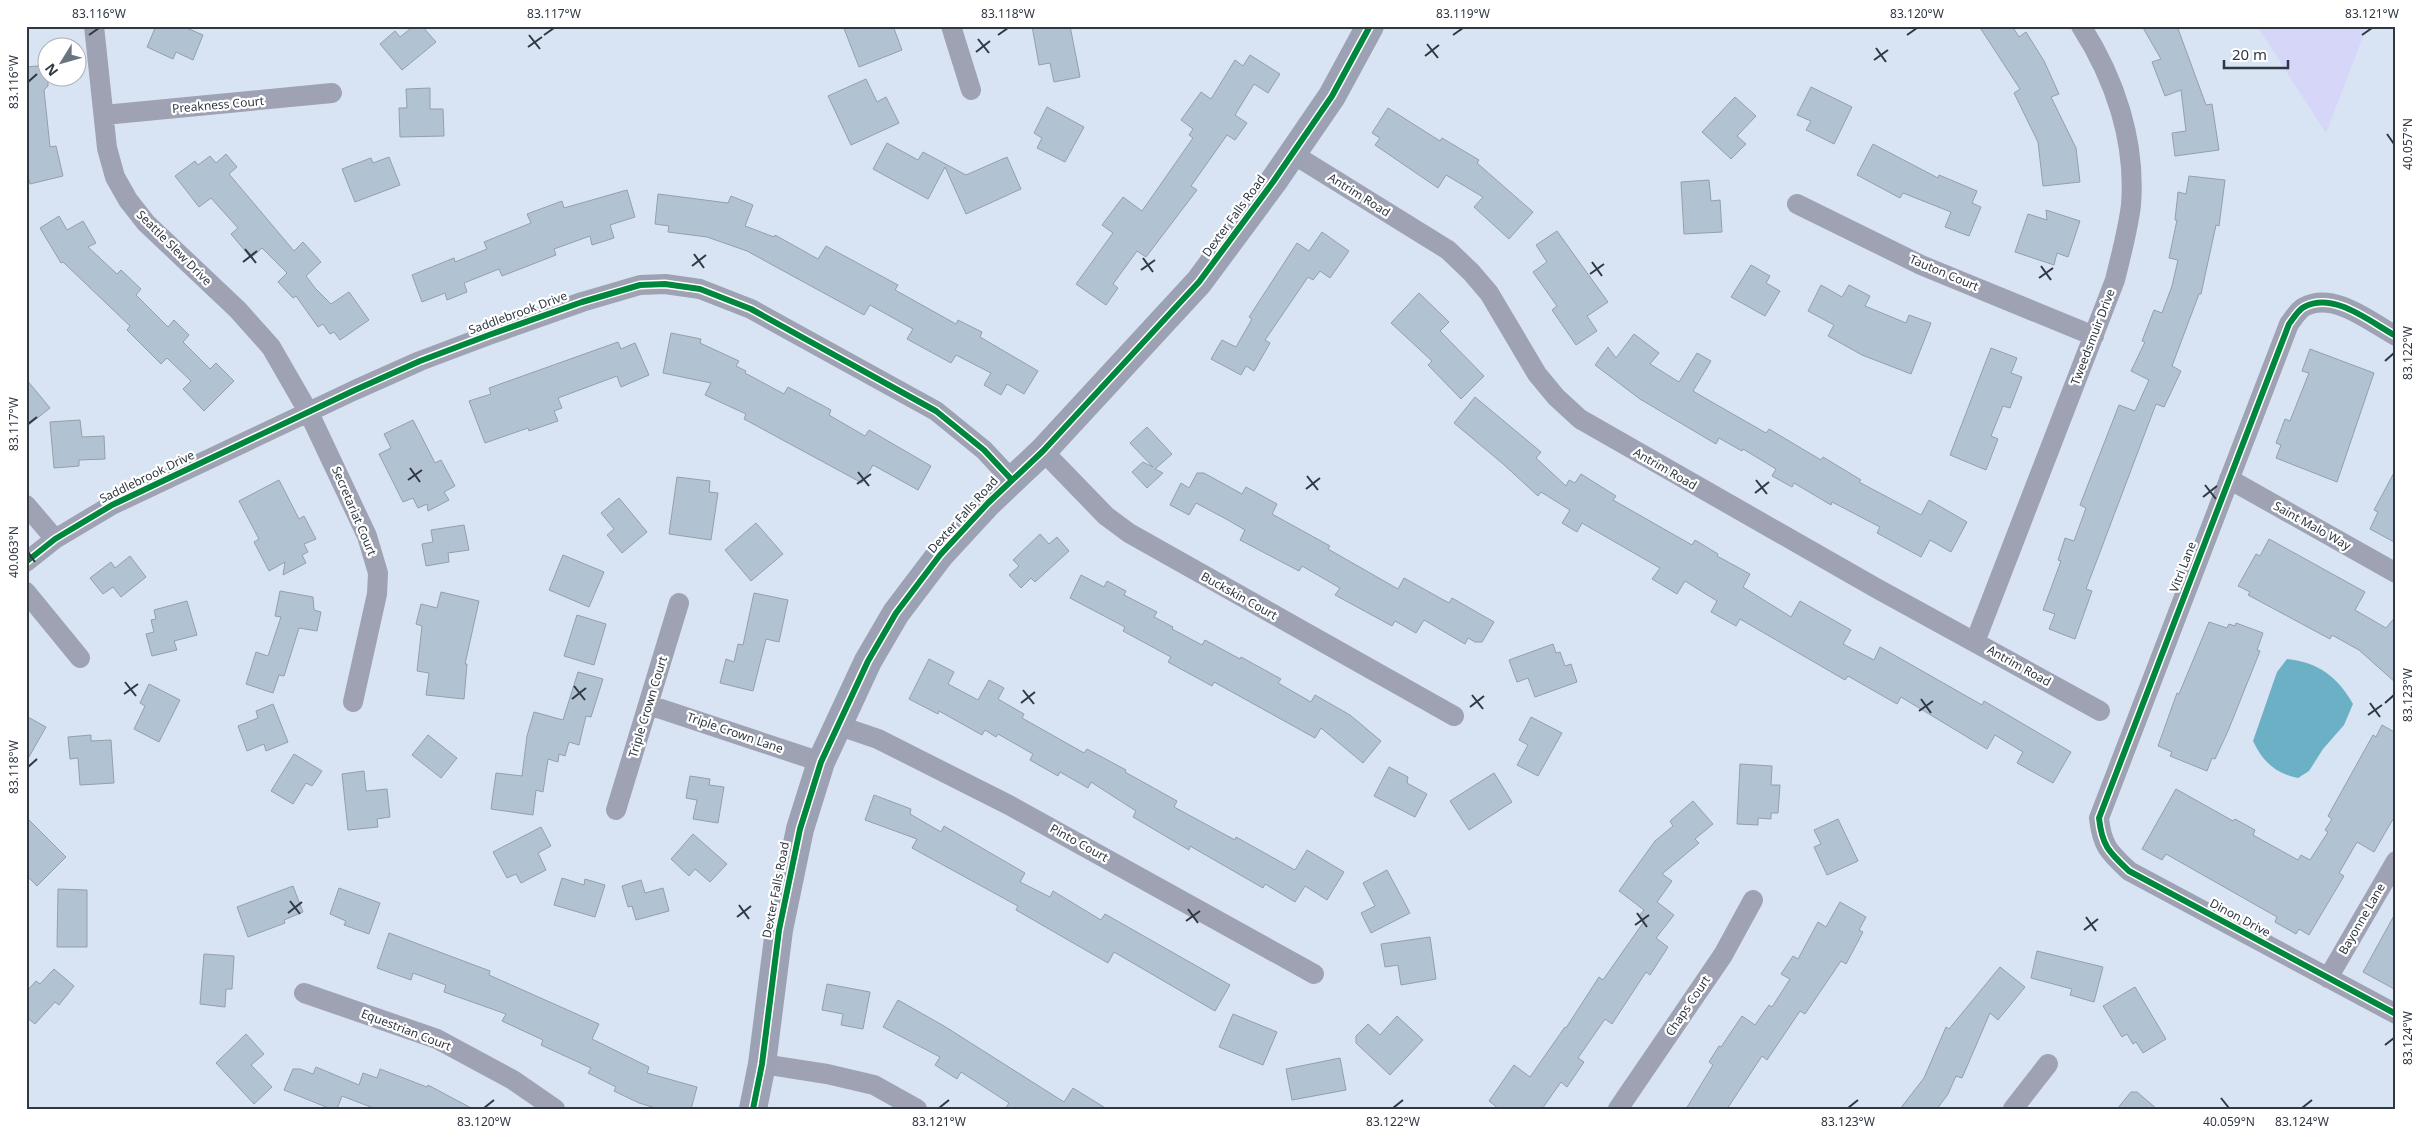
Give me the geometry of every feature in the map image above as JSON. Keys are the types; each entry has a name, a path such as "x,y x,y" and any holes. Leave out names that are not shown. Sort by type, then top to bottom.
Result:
{"street":[{"name":"Seattle Slew Drive","path":"94,26 107,148 115,177 128,200 146,223 238,310 271,347 309,413"},
{"path":"951,26 971,90"},
{"name":"Dexter Falls Road","path":"753,1109 762,1064 779,930 800,829 821,762 868,661 896,613 940,555 1011,479 1043,451 1199,282 1293,154 1332,96 1370,26"},
{"name":"Tweedsmuir Drive","path":"1975,642 2115,280 2127,232 2131,178 2120,106 2099,54 2081,26"},
{"name":"Preakness Court","path":"104,115 332,93"},
{"name":"Antrim Road","path":"1293,154 1448,250 1488,292 1537,374 1556,397 1580,418 1708,493 2100,711"},
{"name":"Tauton Court","path":"1797,204 1921,265 2094,336"},
{"name":"Saddlebrook Drive","path":"26,562 55,539 112,505 420,361 498,332 640,284 665,284 700,289 736,302 936,410 984,450 1011,479"},
{"name":"Vitri Lane","path":"2099,818 2289,324 2303,307 2321,302 2341,306 2396,336"},
{"name":"Secretariat Court","path":"309,413 366,536 378,573 374,612 353,702"},
{"name":"Buckskin Court","path":"1043,451 1106,516 1129,533 1454,716"},
{"name":"Saint Malo Way","path":"2229,479 2396,573"},
{"path":"26,505 55,539"},
{"path":"26,592 80,658"},
{"name":"Triple Crown Court","path":"616,810 679,603"},
{"name":"Triple Crown Lane","path":"649,704 821,762"},
{"name":"Pinto Court","path":"837,725 878,739 1010,805 1314,974"},
{"name":"Dinon Drive","path":"2099,818 2101,839 2113,856 2129,871 2396,1014"},
{"name":"Bayonne Lane","path":"2328,978 2396,861"},
{"name":"Chaps Court","path":"1618,1109 1723,954 1753,900"},
{"name":"Equestrian Court","path":"304,993 437,1039 513,1080 555,1109"},
{"path":"762,1064 827,1074 866,1083 917,1109"},
{"path":"2013,1109 2048,1064"}],"shaded area":[{"path":"2257,26 2367,26 2326,133"},
{"path":"2287,659 2318,667 2326,672 2341,686 2353,704 2344,725 2323,749 2309,771 2298,778 2276,770 2271,766 2261,755 2253,741 2277,672"}],"building":[{"path":"156,26 182,26 203,35 193,60 176,52 173,59 147,47"},
{"path":"414,26 422,26 436,42 402,70 380,44 395,31 400,37"},
{"path":"843,26 893,26 902,50 859,67"},
{"path":"1032,26 1070,26 1080,77 1054,82 1050,63 1039,65"},
{"path":"1979,26 2012,26 2019,37 2026,32 2044,61 2059,94 2051,97 2076,148 2080,182 2043,186 2038,142 2014,93 2020,89"},
{"path":"2142,26 2177,26 2206,105 2212,104 2219,150 2175,156 2172,133 2186,131 2181,90 2165,96 2152,62 2161,59"},
{"path":"1250,55 1280,74 1268,93 1254,84 1235,115 1247,123 1235,140 1227,135 1191,186 1197,190 1146,257 1137,251 1113,284 1118,288 1106,305 1076,284 1113,233 1102,225 1123,197 1142,211 1193,138 1189,135 1193,129 1181,120 1201,92 1211,99 1235,60 1243,66"},
{"path":"38,66 38,88 46,88 44,90 50,147 56,146 63,176 30,184 26,169 26,67"},
{"path":"866,79 877,102 886,97 899,123 851,145 828,96"},
{"path":"1811,87 1852,107 1834,144 1806,130 1811,121 1797,115"},
{"path":"430,88 430,109 443,109 444,136 400,137 399,108 407,108 406,89"},
{"path":"1735,97 1756,116 1737,136 1746,144 1731,159 1702,132"},
{"path":"1047,107 1084,127 1065,162 1037,148 1042,138 1034,133"},
{"path":"1388,108 1440,141 1442,138 1479,160 1477,163 1533,212 1509,239 1474,207 1483,197 1446,175 1438,188 1375,145 1380,138 1372,133"},
{"path":"887,143 918,160 923,152 966,175 1007,157 1021,189 966,214 945,167 928,199 873,169"},
{"path":"1873,144 1938,178 1939,175 1977,191 1972,203 1981,207 1969,236 1945,227 1951,212 1903,193 1900,198 1857,175"},
{"path":"226,154 237,167 229,174 294,251 303,242 321,262 306,276 315,288 331,304 349,292 369,320 340,340 334,332 330,334 323,324 318,327 296,296 293,298 278,282 287,273 262,248 251,258 231,234 238,228 211,198 199,207 175,176 195,161 198,165 210,156 216,163"},
{"path":"389,157 400,185 355,202 342,169 371,158 373,163"},
{"path":"2189,176 2225,180 2219,226 2216,225 2201,294 2199,294 2172,366 2181,371 2164,407 2156,404 2086,589 2092,591 2075,639 2049,629 2055,614 2043,610 2061,561 2058,560 2065,538 2074,541 2086,508 2080,505 2119,405 2135,411 2149,380 2131,371 2145,342 2142,341 2154,310 2162,313 2172,286 2178,260 2169,258 2177,220 2175,220 2178,192 2186,194"},
{"path":"1709,180 1711,201 1720,200 1722,232 1684,234 1681,182"},
{"path":"627,190 635,217 610,225 614,238 592,245 590,236 554,249 556,255 502,276 499,269 464,283 467,292 447,300 445,293 422,302 412,275 454,258 455,262 487,249 484,242 531,223 527,214 562,201 564,208"},
{"path":"658,194 728,203 731,196 753,205 745,226 774,237 775,235 818,259 826,246 898,285 895,290 956,324 958,320 982,332 980,337 1038,371 1024,394 1007,384 1001,395 984,385 991,373 956,355 951,363 907,339 913,329 870,305 864,315 747,251 707,237 668,232 669,226 655,224"},
{"path":"2046,210 2080,221 2068,257 2057,253 2054,265 2015,252 2028,214 2047,220"},
{"path":"59,216 67,230 83,221 96,243 88,247 117,274 121,270 141,289 136,295 168,327 174,320 189,335 183,342 210,369 216,363 234,381 204,411 183,389 191,381 167,358 161,364 127,330 130,326 63,262 61,263 40,228"},
{"path":"1557,231 1608,302 1587,316 1597,331 1576,345 1552,310 1557,306 1533,272 1547,262 1536,245"},
{"path":"1322,232 1349,251 1330,278 1320,271 1313,280 1308,277 1265,340 1270,343 1254,371 1246,366 1241,375 1211,359 1222,340 1236,347 1252,319 1249,317 1297,243 1309,251"},
{"path":"1751,265 1770,276 1766,283 1780,291 1765,316 1731,297"},
{"path":"1821,285 1842,297 1849,285 1870,296 1865,306 1906,323 1909,315 1931,323 1911,374 1862,355 1828,336 1834,325 1808,311"},
{"path":"1419,293 1449,322 1440,331 1484,376 1461,399 1428,365 1432,361 1391,323"},
{"path":"671,333 701,339 700,343 739,361 736,366 746,371 745,373 784,394 788,387 831,410 829,415 865,436 869,430 931,466 918,490 873,465 862,483 744,419 746,414 705,395 711,383 663,373"},
{"path":"1634,334 1659,353 1650,364 1679,382 1697,353 1711,361 1693,391 1766,433 1769,429 1821,460 1823,457 1861,480 1859,482 1921,515 1929,500 1967,522 1951,552 1930,540 1921,557 1877,533 1880,527 1832,502 1831,505 1794,483 1792,487 1772,476 1776,469 1743,449 1742,451 1719,438 1716,444 1640,399 1595,365 1608,347 1616,358"},
{"path":"618,342 621,349 635,343 649,375 621,387 617,376 558,398 562,408 554,411 558,421 529,431 528,428 485,443 469,401 491,394 489,388"},
{"path":"1991,348 2017,358 2011,373 2022,377 2010,408 2003,406 1991,436 1998,439 1986,470 1950,455"},
{"path":"2310,349 2374,373 2337,482 2276,458 2281,445 2276,443 2285,419 2290,421 2309,373 2302,371"},
{"path":"26,379 50,408 26,427"},
{"path":"1475,397 1541,452 1536,458 1566,486 1569,480 1575,483 1581,474 1616,496 1613,500 1692,545 1695,540 1718,554 1717,556 1750,574 1743,587 1791,617 1800,601 1851,630 1843,644 1874,660 1880,647 1982,705 1984,701 2071,752 2053,783 2017,763 2023,752 1995,735 1987,749 1901,697 1897,704 1848,676 1845,680 1740,619 1736,626 1711,612 1717,601 1685,581 1677,594 1652,579 1660,568 1582,523 1577,532 1562,523 1570,510 1541,492 1538,496 1454,423"},
{"path":"80,420 82,437 104,436 105,459 79,460 79,466 54,468 50,422"},
{"path":"413,420 435,463 441,460 455,486 444,492 449,500 428,511 427,504 418,508 413,498 403,502 379,454 391,448 384,434"},
{"path":"1147,427 1172,454 1155,469 1163,473 1147,488 1132,472 1143,462 1153,467 1130,443"},
{"path":"2396,469 2396,543 2370,529 2378,512 2374,510"},
{"path":"1197,473 1204,473 1242,494 1246,487 1277,504 1272,514 1330,546 1328,549 1398,589 1404,578 1449,603 1452,598 1494,622 1482,642 1475,642 1468,638 1465,644 1424,620 1416,633 1395,621 1392,626 1335,595 1340,588 1302,566 1299,571 1240,540 1245,530 1228,520 1196,503 1189,515 1170,505 1181,483 1189,488"},
{"path":"677,477 710,481 709,492 718,493 711,540 669,534"},
{"path":"279,480 299,519 304,516 316,539 304,544 308,552 302,555 306,563 283,575 285,562 269,571 254,542 259,539 239,501"},
{"path":"619,498 647,532 622,553 607,535 614,529 601,513"},
{"path":"756,523 783,554 751,581 725,550"},
{"path":"464,525 469,550 448,553 449,562 426,566 422,544 433,542 431,530"},
{"path":"1040,534 1049,544 1057,537 1069,551 1035,582 1031,578 1021,588 1009,575 1019,566 1013,560"},
{"path":"2269,539 2365,592 2355,610 2386,628 2396,616 2396,683 2359,650 2332,635 2330,639 2248,595 2250,592 2238,586 2256,554 2260,556"},
{"path":"563,555 604,572 589,607 549,590"},
{"path":"130,556 146,577 121,597 113,587 103,594 90,578 111,562 115,568"},
{"path":"1081,575 1104,587 1107,581 1126,591 1124,595 1157,612 1154,617 1173,627 1172,629 1202,645 1205,640 1240,659 1241,657 1281,679 1278,683 1311,702 1315,695 1350,715 1381,741 1363,763 1321,728 1315,738 1214,682 1212,686 1168,662 1171,657 1123,631 1125,627 1070,598"},
{"path":"280,591 313,597 314,610 321,612 317,631 299,628 284,676 279,675 273,693 246,684 256,652 268,656 281,617 275,616"},
{"path":"441,592 479,601 465,664 467,664 464,699 426,695 429,673 417,671 422,626 416,624 421,604 437,608"},
{"path":"754,593 788,600 779,642 766,639 753,691 720,683 726,659 734,662 738,644 743,645"},
{"path":"187,601 197,635 174,641 177,650 152,656 146,634 154,632 151,620 156,619 154,610"},
{"path":"577,615 606,624 594,665 564,656"},
{"path":"2209,622 2227,628 2229,624 2235,626 2236,623 2263,633 2257,650 2260,651 2228,731 2215,759 2212,758 2207,771 2170,756 2172,752 2158,746 2177,693 2179,694"},
{"path":"1553,644 1556,653 1560,652 1565,666 1571,664 1577,682 1535,697 1528,678 1517,682 1509,660"},
{"path":"929,659 954,672 948,684 978,700 989,680 1004,688 998,699 1024,714 1022,718 1084,753 1087,749 1126,770 1125,772 1177,801 1174,807 1235,840 1236,837 1295,870 1307,850 1344,872 1327,900 1305,886 1295,902 1265,884 1263,888 1190,846 1189,850 1133,817 1136,811 1091,782 1088,788 1060,772 1058,776 1030,760 1033,754 998,734 996,737 985,730 982,735 939,711 938,714 909,699"},
{"path":"578,672 603,679 591,717 586,716 579,745 569,742 565,756 559,754 558,762 548,759 543,792 536,790 533,815 491,809 496,773 522,776 527,736 534,712 563,720"},
{"path":"149,684 180,700 159,742 134,729 145,706 140,703"},
{"path":"273,704 288,742 266,751 264,744 247,751 238,726 258,718 256,711"},
{"path":"26,716 46,727 26,762"},
{"path":"1531,717 1562,733 1538,776 1517,765 1528,745 1519,740"},
{"path":"2382,725 2396,733 2396,814 2374,852 2357,842 2339,873 2344,876 2309,935 2299,929 2296,934 2275,922 2277,917 2166,854 2162,860 2142,849 2176,789 2233,821 2235,819 2255,830 2253,835 2298,860 2301,855 2310,860 2328,832 2325,830 2332,819 2328,816 2373,735 2376,737"},
{"path":"91,735 91,741 111,740 114,783 80,785 78,758 70,759 68,737"},
{"path":"428,735 457,758 441,778 412,755"},
{"path":"294,754 322,771 312,786 306,783 293,804 271,791"},
{"path":"1740,764 1772,766 1771,785 1780,785 1778,813 1771,813 1771,819 1758,818 1758,825 1737,824"},
{"path":"1389,767 1408,777 1407,783 1427,794 1415,817 1374,796"},
{"path":"364,771 366,791 387,789 390,817 377,819 378,827 348,830 342,774"},
{"path":"1494,773 1512,802 1469,830 1450,801"},
{"path":"690,776 710,779 709,785 724,787 718,823 693,819 697,800 686,798"},
{"path":"874,795 911,809 910,814 941,832 944,826 1025,873 1020,882 1050,897 1053,891 1101,920 1105,914 1230,985 1215,1011 1114,952 1108,963 1016,910 1018,906 912,848 917,839 865,820"},
{"path":"1693,801 1713,824 1695,839 1699,843 1662,874 1672,881 1657,902 1674,915 1656,938 1668,947 1650,975 1646,972 1612,1024 1605,1019 1578,1058 1584,1062 1567,1087 1561,1082 1542,1109 1499,1109 1489,1101 1514,1065 1530,1077 1566,1028 1599,977 1603,980 1645,920 1639,916 1644,910 1619,891 1655,841 1673,826 1670,821"},
{"path":"26,817 66,857 37,886 26,875"},
{"path":"1838,819 1858,861 1827,875 1814,847 1821,844 1814,830"},
{"path":"541,827 551,846 538,853 546,870 521,883 516,874 507,878 493,852"},
{"path":"693,834 727,864 710,882 695,869 689,876 671,859"},
{"path":"1387,870 1410,913 1371,933 1361,913 1375,906 1363,883"},
{"path":"562,878 584,885 585,879 605,885 595,917 554,905"},
{"path":"641,880 645,893 663,888 669,911 636,920 632,906 628,907 622,886"},
{"path":"293,886 303,912 284,920 285,923 248,937 237,907"},
{"path":"339,888 380,903 369,934 344,925 346,921 330,914"},
{"path":"58,889 87,890 87,947 57,947"},
{"path":"1840,902 1866,917 1859,930 1863,932 1846,964 1841,961 1805,1014 1800,1011 1767,1060 1762,1056 1727,1109 1686,1109 1713,1065 1709,1062 1719,1046 1721,1047 1742,1016 1755,1025 1769,1005 1772,1007 1790,979 1781,974 1793,956 1798,959 1818,922 1826,927"},
{"path":"2396,912 2396,990 2363,972"},
{"path":"389,933 490,971 489,975 599,1024 592,1039 649,1067 647,1073 697,1087 691,1109 659,1109 639,1103 614,1091 616,1087 588,1073 591,1068 541,1045 543,1040 502,1021 506,1014 444,992 446,985 413,973 411,980 377,968"},
{"path":"1430,937 1436,979 1401,985 1398,965 1385,967 1381,944"},
{"path":"2037,951 2103,967 2094,1002 2070,995 2072,989 2031,978"},
{"path":"204,954 234,956 232,989 226,989 225,1007 200,1004"},
{"path":"2000,967 2025,987 1998,1020 1990,1013 1962,1078 1956,1076 1948,1094 1937,1109 1900,1109 1924,1078 1946,1027 1949,1029"},
{"path":"54,969 74,986 59,1005 55,1002 35,1024 26,1017 26,992 36,981 40,984"},
{"path":"827,984 870,992 863,1029 841,1025 843,1014 822,1010"},
{"path":"2135,987 2166,1039 2143,1053 2136,1042 2133,1044 2127,1034 2122,1037 2103,1006"},
{"path":"898,1000 944,1026 1064,1102 1073,1088 1107,1109 1005,1109 1009,1103 961,1072 957,1079 935,1065 940,1057 883,1027"},
{"path":"1233,1014 1277,1032 1263,1065 1219,1047"},
{"path":"1397,1016 1423,1040 1390,1075 1356,1043 1356,1036 1368,1024 1380,1035"},
{"path":"246,1034 264,1054 251,1065 272,1087 254,1104 216,1063"},
{"path":"1340,1058 1346,1090 1292,1100 1286,1069"},
{"path":"316,1067 359,1085 363,1073 377,1078 380,1069 427,1087 428,1085 473,1109 376,1109 342,1096 337,1109 331,1109 284,1090 293,1069 300,1069 313,1074"},
{"path":"2131,1092 2137,1092 2157,1109 2117,1109"}],"cycle path":[{"path":"753,1109 762,1064 779,930 800,829 821,762 868,661 896,613 940,555 988,503 1043,451 1199,282 1273,182 1332,96 1370,26"},
{"path":"26,562 55,539 112,505 355,390 420,361 489,335 582,302 640,285 665,284 700,289 751,309 936,411 984,450 1011,479"},
{"path":"2396,336 2352,310 2327,303 2316,303 2304,307 2289,324 2099,818 2102,835 2108,848 2116,859 2129,871 2396,1014"}]}
